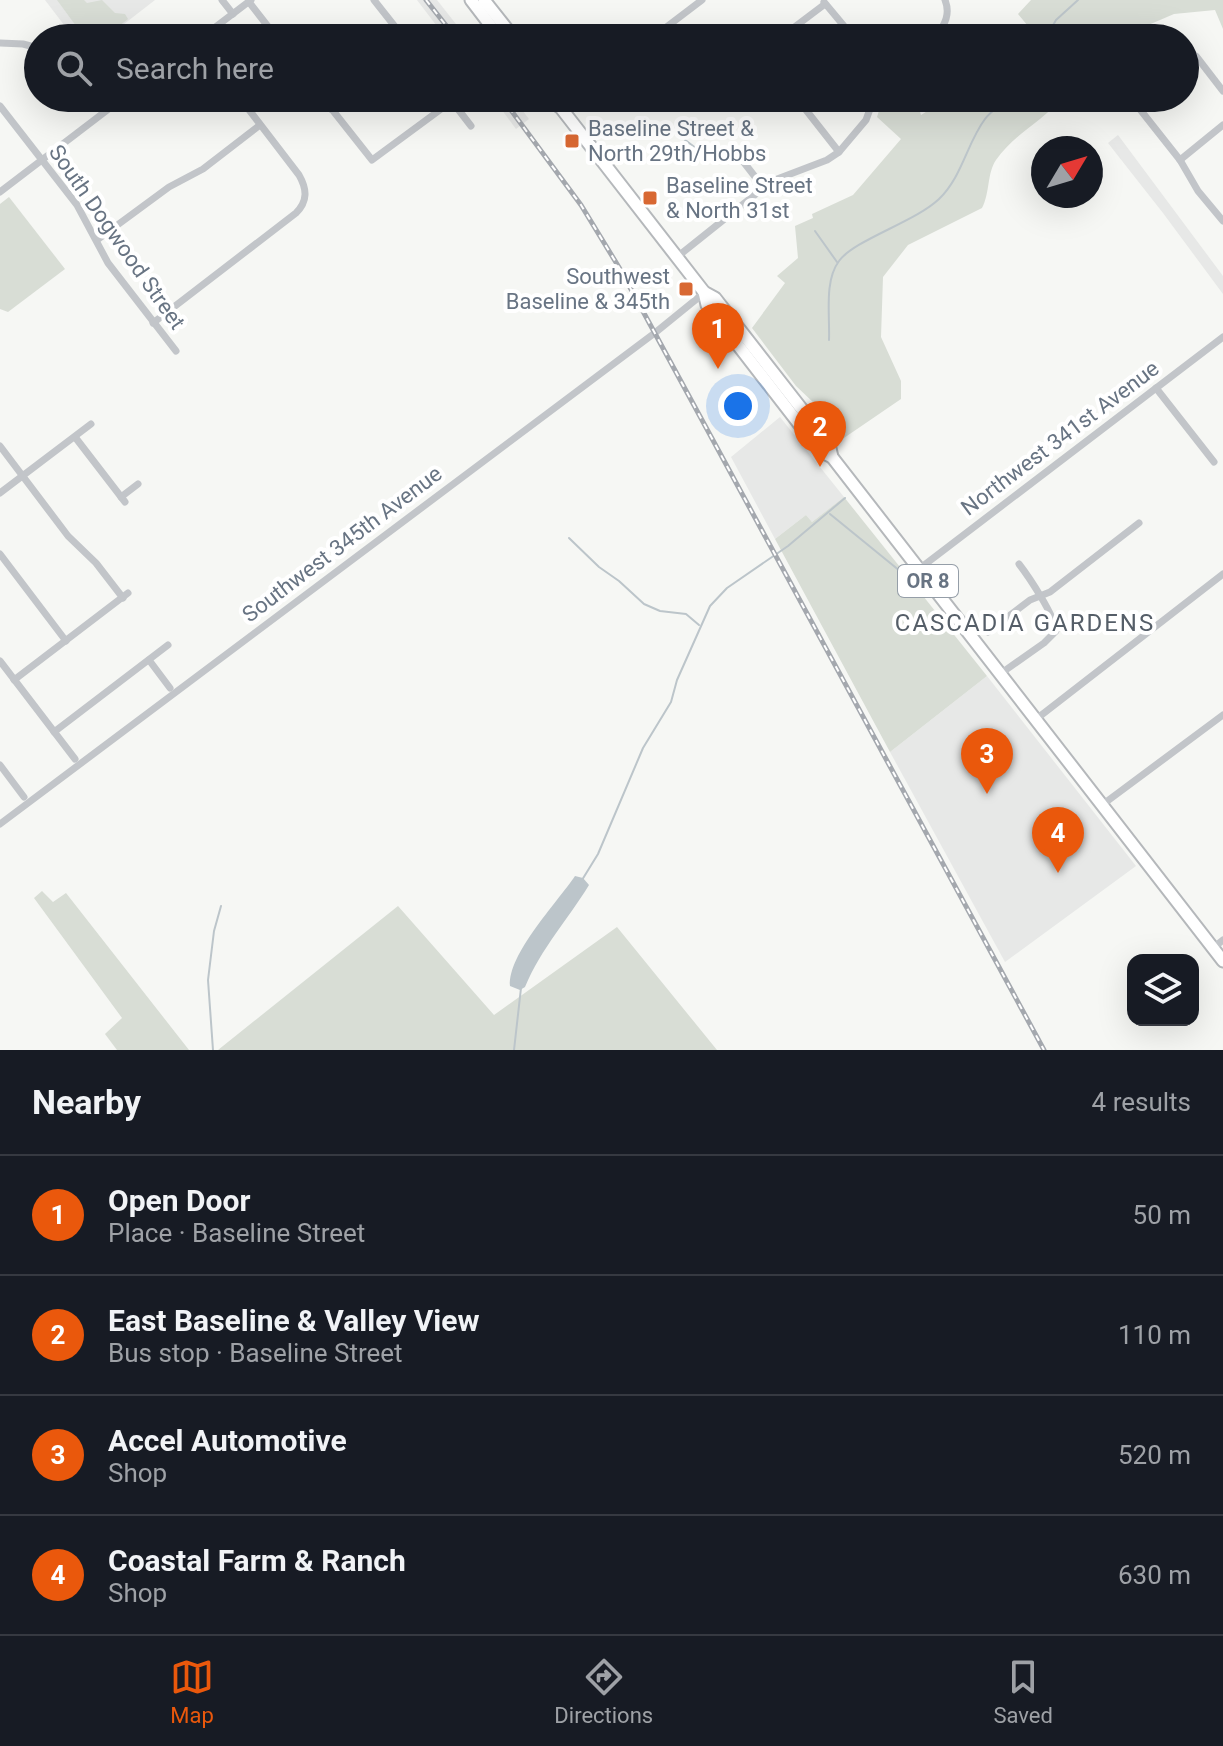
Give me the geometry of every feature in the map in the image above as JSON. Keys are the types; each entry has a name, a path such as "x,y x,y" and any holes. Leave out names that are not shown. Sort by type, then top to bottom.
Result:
{"highway":[{"path":"471,0 489,24"},
{"path":"484,0 503,24"},
{"name":"OR 8","path":"566,112 704,292 715,298 829,444 832,457 1035,720 1218,944 1223,961"}],"street":[{"path":"222,0 233,14"},
{"path":"374,0 393,24"},
{"path":"670,24 702,0"},
{"path":"220,24 250,1 267,24"},
{"path":"797,24 824,2 842,24"},
{"path":"944,24 946,4"},
{"path":"0,43 24,44"},
{"path":"1199,60 1223,91"},
{"name":"South Dogwood Street","path":"0,106 83,214 108,263 176,351"},
{"path":"0,192 105,112"},
{"path":"153,323 302,208 305,185 250,112"},
{"path":"333,112 372,160 434,112"},
{"path":"461,112 471,126"},
{"path":"808,112 839,152"},
{"path":"677,257 772,181 827,160 839,152 866,120 869,112"},
{"path":"1142,112 1223,221"},
{"path":"97,240 169,187 203,169 260,125"},
{"path":"1180,160 1223,125"},
{"path":"742,160 763,187"},
{"name":"Southwest 345th Avenue","path":"0,824 656,332 704,292"},
{"name":"Northwest 341st Avenue","path":"919,569 1223,337"},
{"path":"1156,388 1214,462"},
{"path":"0,493 91,424"},
{"path":"75,437 123,500 138,484"},
{"path":"0,446 68,536 125,596 14,680"},
{"path":"988,632 1030,600 1050,592 1139,523"},
{"path":"0,554 66,641"},
{"path":"1000,674 1054,634 1056,625 1035,584 1019,564"},
{"path":"1035,720 1223,574"},
{"path":"54,732 168,645"},
{"path":"149,660 170,688"},
{"path":"0,661 75,759"},
{"path":"1102,805 1223,715"},
{"path":"2,770 24,797"}],"shaded area":[{"path":"45,0 155,0 124,24 63,24"},
{"path":"57,0 84,0 87,3 102,0 115,13 125,14 128,19 122,24 75,24"},
{"path":"417,0 437,0 456,24 435,24"},
{"path":"1031,0 1223,0 1223,29 1215,10 1174,14 1151,24 1026,24 1018,14"},
{"path":"503,112 524,112 529,119 516,129"},
{"path":"879,112 920,112 921,115 926,112 1048,112 996,160 982,208 908,245 883,277 881,337 901,381 901,399 841,440 833,438 815,404 796,386 752,328 785,283 777,276 798,258 795,226 813,218 812,214 853,195 901,139 877,117"},
{"path":"1118,135 1223,276 1223,294 1108,143"},
{"path":"9,197 65,269 8,312 0,309 0,204"},
{"path":"780,417 844,497 812,522 806,515 775,539 731,457"},
{"path":"844,497 987,676 890,752 775,539 806,515 812,522"},
{"path":"987,676 1136,866 1005,962 890,752"},
{"path":"575,876 583,878 589,885 547,947 525,987 520,990 510,986 511,973 525,945"},
{"path":"42,891 53,902 66,893 189,1050 117,1050 105,1034 122,1018 34,898"},
{"path":"398,906 494,1015 617,927 717,1050 218,1050"}],"waterway":[{"path":"1054,24 1078,0"},
{"path":"829,340 831,278 839,261 858,246 939,199 953,181 973,139 991,112"},
{"path":"663,123 697,149"},
{"path":"815,231 837,262"},
{"path":"582,880 598,854 643,748 671,702 677,680 710,606 727,588 788,546 845,498"},
{"path":"830,514 911,580"},
{"path":"569,538 644,604 660,611 686,614 699,625"},
{"path":"213,1050 208,980 214,931 221,906"},
{"path":"514,1050 521,988"}],"railway":[{"path":"426,0 445,24"},
{"path":"512,112 581,205 620,269 1044,1050"}],"place":[{"name":"Baseline Street & North 29th/Hobbs","path":"572,141"},
{"name":"Baseline Street & North 31st","path":"650,198"},
{"name":"Southwest Baseline & 345th","path":"686,289"},
{"name":"Open Door","path":"718,369"},
{"name":"East Baseline & Valley View","path":"820,467"},
{"name":"Accel Automotive","path":"987,794"},
{"name":"Coastal Farm & Ranch","path":"1058,873"}],"district":[{"name":"CASCADIA GARDENS","path":"1025,623"}]}
